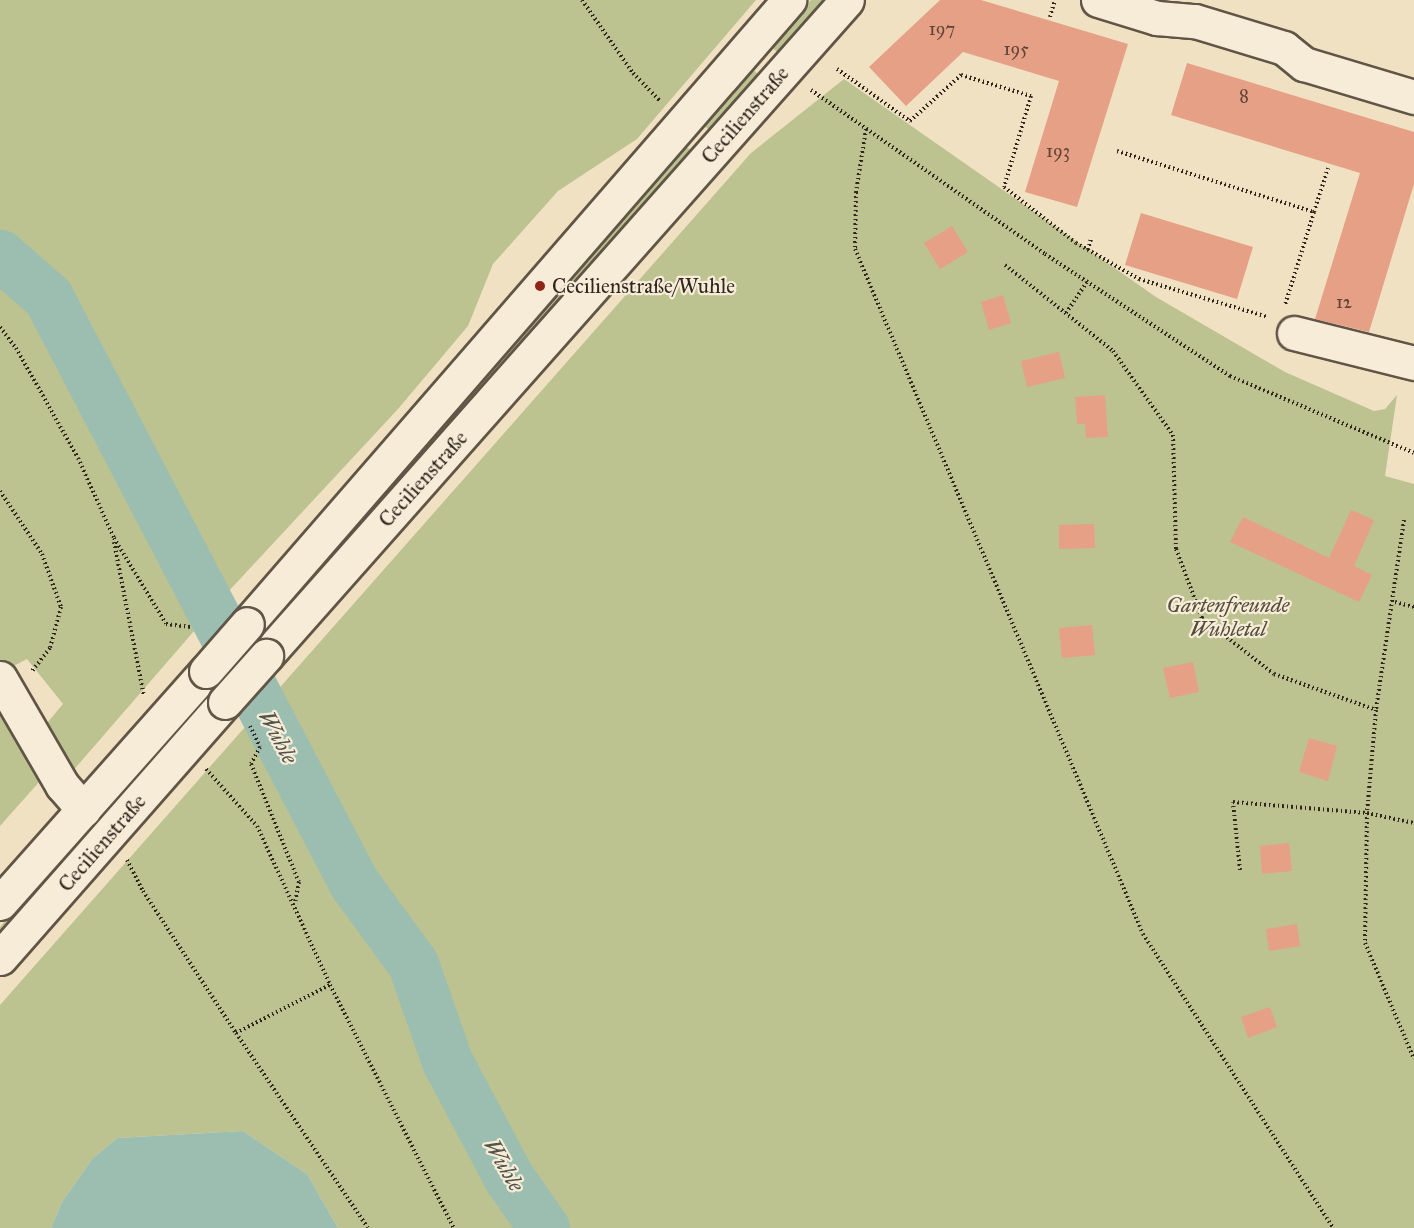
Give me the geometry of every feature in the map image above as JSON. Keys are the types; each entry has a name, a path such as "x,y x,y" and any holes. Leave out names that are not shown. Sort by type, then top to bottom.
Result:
{"street":[{"name":"Cecilienstraße","path":"0,903 206,671 789,0"},
{"name":"Cecilienstraße","path":"0,958 847,0"},
{"path":"1098,0 1157,18 1195,21 1284,48 1304,64 1414,97"},
{"path":"1287,327 1414,363"},
{"path":"7,687 62,785 84,810"}],"path":[{"path":"582,0 633,73 669,110"},
{"path":"1050,17 1055,0"},
{"path":"837,69 910,121 961,75 1031,96 1004,187 1088,250 1139,279 1287,327 1314,212 1328,168"},
{"path":"811,90 1088,282 1230,375 1414,453"},
{"path":"866,129 856,192 855,249 1143,934 1333,1228"},
{"path":"1117,151 1314,212"},
{"path":"1088,250 1091,239"},
{"path":"1005,265 1113,351 1173,435 1176,549 1202,618 1274,674 1376,710"},
{"path":"1066,313 1088,282"},
{"path":"0,327 16,348 78,458 114,538 166,624 191,627"},
{"path":"0,491 42,554 61,607 50,648 7,687"},
{"path":"1404,520 1395,602 1376,710 1367,813 1365,943 1414,1058"},
{"path":"114,538 143,693"},
{"path":"1395,602 1414,607"},
{"path":"250,726 260,747 251,764 299,882 294,904"},
{"path":"207,770 257,826 330,985 454,1228"},
{"path":"1240,870 1233,802 1367,813 1414,823"},
{"path":"128,860 143,891 236,1034 368,1228"},
{"path":"236,1034 330,985"}],"green space":[{"path":"0,0 756,0 637,139 558,191 493,264 468,326 398,409 227,593 71,773 42,729 63,704 27,659 6,670 0,661"},
{"path":"811,0 827,0 777,52 770,45"},
{"path":"750,67 761,77 712,132 702,124"},
{"name":"Gartenfreunde Wuhletal","path":"844,79 1156,297 1285,372 1374,411 1385,409 1397,395 1385,476 1414,484 1414,1228 338,1228 307,1174 243,1131 117,1138 92,1159 62,1202 51,1228 0,1228 0,1005 751,153"},
{"path":"686,147 694,152 259,641 255,636"},
{"path":"0,707 40,781 0,826"},
{"path":"77,831 88,841 0,935 0,927 77,840"}],"shaded area":[{"path":"243,1131 307,1174 338,1228 51,1228 62,1202 92,1159 117,1138"}],"building":[{"path":"940,0 981,0 1128,44 1077,207 1025,192 1059,81 963,52 906,106 869,67"},
{"path":"1187,63 1414,132 1414,184 1369,332 1315,319 1360,173 1171,115"},
{"path":"1141,213 1253,247 1237,299 1125,265"},
{"path":"952,226 968,252 940,269 924,243"},
{"path":"1003,295 1011,323 989,330 981,302"},
{"path":"1059,352 1065,378 1027,387 1021,361"},
{"path":"1105,395 1108,437 1086,438 1085,424 1077,424 1075,397"},
{"path":"1351,510 1374,520 1354,566 1372,575 1359,602 1230,542 1243,517 1329,558"},
{"path":"1094,524 1095,548 1059,549 1059,525"},
{"path":"1092,625 1095,655 1062,658 1059,628"},
{"path":"1193,662 1199,692 1170,698 1163,668"},
{"path":"1309,738 1337,746 1328,781 1299,772"},
{"path":"1289,843 1292,871 1262,874 1260,846"},
{"path":"1297,924 1300,946 1269,951 1266,929"},
{"path":"1270,1007 1277,1027 1248,1038 1241,1017"}],"waterway":[{"name":"Wuhle","path":"0,255 48,297 354,883 413,964 447,1061 509,1178 544,1228"}],"place":[{"name":"Cecilienstraße/Wuhle","path":"540,286"}]}
